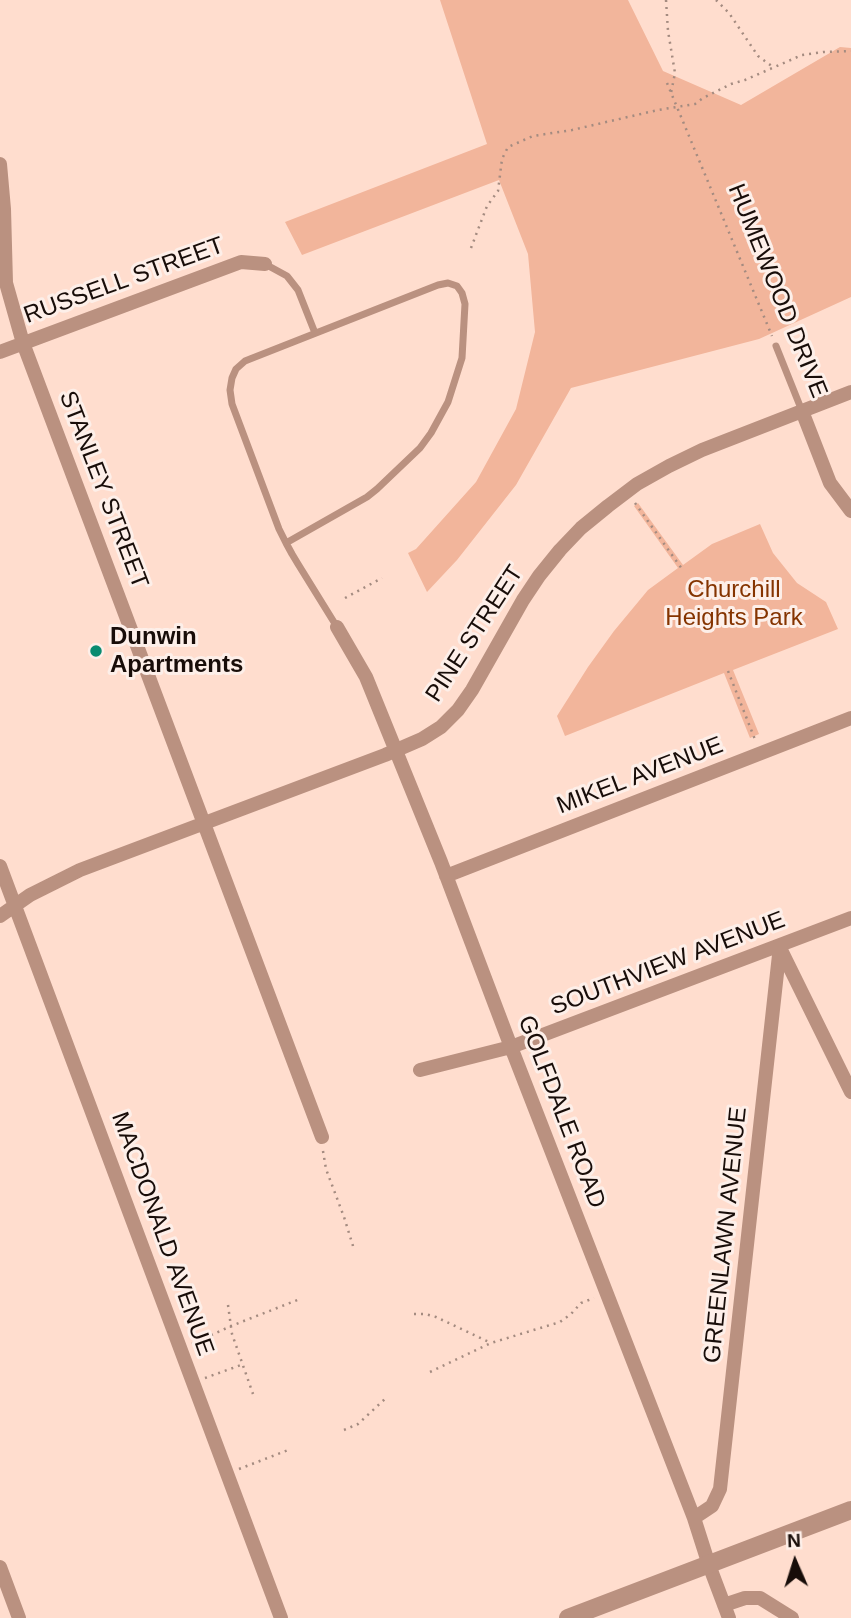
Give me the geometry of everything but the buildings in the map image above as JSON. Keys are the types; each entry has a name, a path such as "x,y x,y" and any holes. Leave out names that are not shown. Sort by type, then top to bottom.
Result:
{"street":[{"name":"STANLEY STREET","path":"0,164 6,283 23,343 322,1137"},
{"name":"RUSSELL STREET","path":"0,352 241,262 265,264"},
{"name":"PINE STREET","path":"0,916 50,884 80,870 422,739 458,710 539,576 560,550 608,506 637,484 702,450 851,392"},
{"name":"HUMEWOOD DRIVE","path":"802,411 830,483 851,512"},
{"name":"GOLFDALE ROAD","path":"337,627 366,677 446,876 694,1518 726,1611"},
{"name":"MIKEL AVENUE","path":"446,876 851,718"},
{"name":"MACDONALD AVENUE","path":"0,866 281,1618"},
{"name":"SOUTHVIEW AVENUE","path":"420,1070 511,1047 851,918"},
{"path":"780,946 851,1092"},
{"name":"GREENLAWN AVENUE","path":"694,1518 712,1506 720,1489 780,946"},
{"path":"568,1618 851,1510"},
{"path":"0,1567 19,1618"},
{"path":"726,1611 745,1598 760,1598 792,1618"}],"lane":[{"path":"265,264 286,276 298,290 315,333"},
{"path":"286,543 377,489 420,448 431,433 448,402 462,358 466,315 462,293 457,286 448,283 438,285 245,361 236,369 232,378 232,404 279,529 286,543 337,627"},
{"name":"HUMEWOOD DRIVE","path":"776,346 802,411"}],"path":[{"path":"666,0 675,73 671,93"},
{"path":"716,0 734,20 758,56 773,67"},
{"path":"471,248 487,206 498,191 502,159 508,148 533,136 695,104 703,97 731,84 809,53 851,51"},
{"name":"HUMEWOOD DRIVE","path":"667,83 776,346"},
{"path":"635,503 682,569"},
{"path":"345,597 382,578"},
{"path":"728,671 756,742"},
{"path":"322,1137 326,1169 352,1246"},
{"path":"430,1372 491,1343 559,1322 581,1303 594,1297"},
{"path":"192,1344 300,1299"},
{"path":"228,1305 232,1334 253,1394"},
{"path":"414,1314 436,1317 491,1343"},
{"path":"205,1378 242,1364"},
{"path":"344,1430 359,1424 387,1398"},
{"path":"239,1469 291,1450"}],"green space":[{"path":"440,0 628,0 663,71 741,105 840,47 851,48 851,297 759,339 571,388 516,485 457,560 427,592 408,553 416,549 476,482 516,409 535,332 528,254 499,180 302,255 285,222 487,144"},
{"name":"Churchill Heights Park","path":"638,503 683,565 712,544 760,524 773,553 797,583 826,602 838,629 733,670 759,734 750,738 724,673 565,736 557,716 588,667 648,590 678,568 634,506"}],"place":[{"name":"Dunwin Apartments","path":"96,651"}]}
